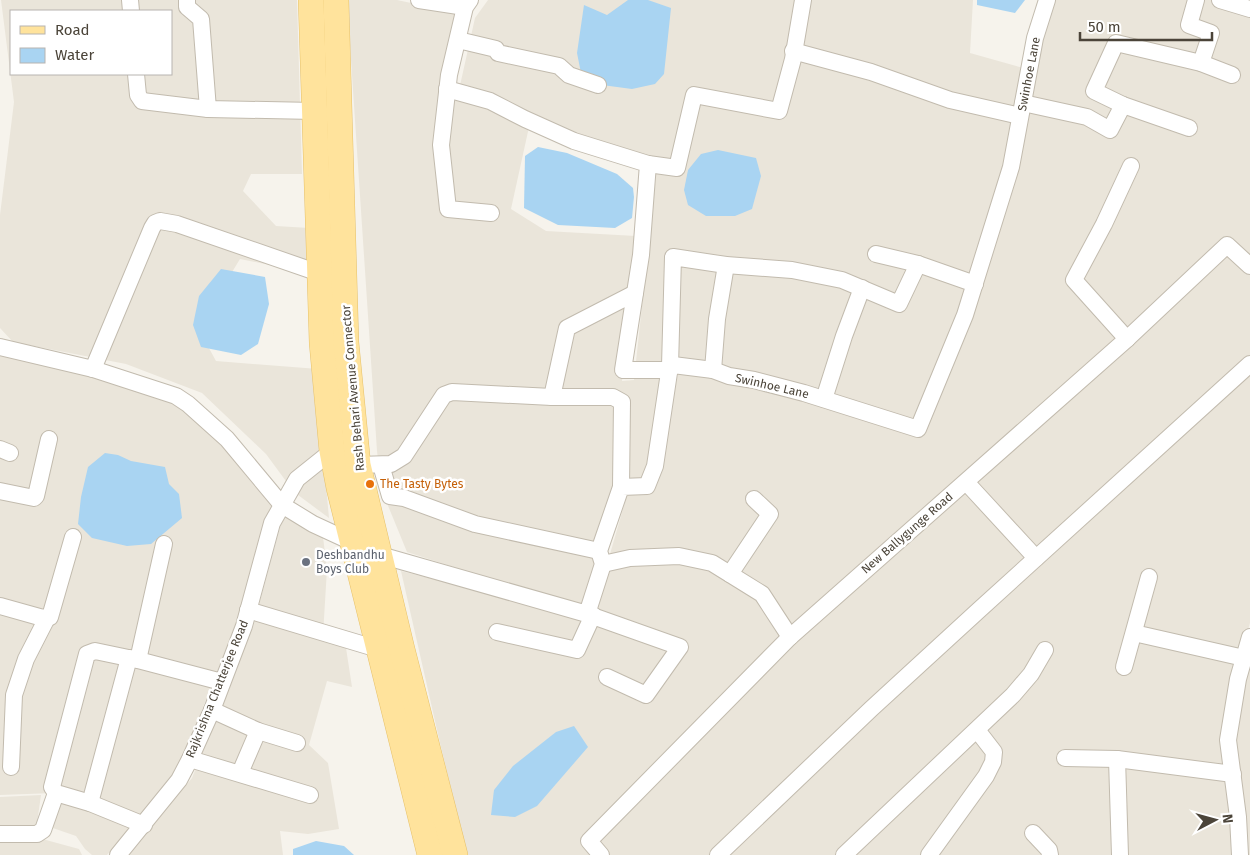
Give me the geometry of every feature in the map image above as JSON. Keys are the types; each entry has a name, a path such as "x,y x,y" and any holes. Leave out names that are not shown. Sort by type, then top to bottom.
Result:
{"main road":[{"name":"Rash Behari Avenue Connector","path":"312,0 322,343 332,451 339,488 378,649 430,855"},
{"name":"Rash Behari Avenue Connector","path":"336,0 346,342 369,465 380,555 455,855"}],"street":[{"path":"187,0 187,7 201,19 208,109"},
{"path":"418,0 468,4 447,89 441,145 448,209 491,213"},
{"path":"447,89 490,101 574,141 648,164 676,168 694,95 779,111 792,59 803,0"},
{"name":"Swinhoe Lane","path":"635,293 623,370 670,368 673,365 713,370 729,376 754,380 824,399 918,429 965,315 1011,167 1035,38 1047,0"},
{"path":"1196,0 1189,25 1211,33 1202,63"},
{"path":"1220,0 1250,9"},
{"path":"458,40 496,49 498,53 559,66 569,75 598,85"},
{"path":"1188,128 1123,105 1094,91 1116,43 1202,63 1232,75"},
{"path":"793,51 871,72 950,100 1087,117 1110,130 1123,105"},
{"path":"136,75 138,95 142,101 208,109 315,112"},
{"path":"552,397 567,328 635,293 641,255 648,164"},
{"path":"1127,339 1074,280 1104,224 1131,166"},
{"path":"93,369 154,223 160,221 177,224 319,273"},
{"name":"New Ballygunge Road","path":"601,855 589,841 790,637 1127,339 1227,245 1250,266"},
{"path":"876,254 918,264 975,284"},
{"path":"621,487 647,486 655,466 670,368 673,257 726,265 792,270 842,280 900,304 918,264"},
{"path":"713,370 717,319 726,265"},
{"path":"824,399 862,288"},
{"path":"0,347 93,369 168,393 188,404 228,439 282,505 313,524 353,544 380,555 590,614 680,647 646,695 607,677"},
{"path":"718,855 871,709 1250,364"},
{"path":"369,465 390,464 404,456 444,395 452,392 552,397 613,396 622,402 621,487 601,557 590,614 577,650 497,632"},
{"path":"0,492 34,498 36,496 49,439"},
{"name":"Rajkrishna Chatterjee Road","path":"126,853 144,825 179,780 212,710 248,610 272,523 297,479 332,451"},
{"path":"369,465 390,496 404,498 475,524 601,557 679,556 712,563 762,594 790,637"},
{"path":"966,482 1036,558"},
{"path":"730,574 770,514 754,499"},
{"path":"11,767 14,694 26,659 47,618 52,613 73,536"},
{"path":"90,803 133,659 164,544"},
{"path":"1124,667 1149,577"},
{"path":"0,606 47,618"},
{"path":"248,610 378,649"},
{"path":"1134,632 1244,658"},
{"path":"1240,855 1228,740 1244,692 1238,679 1250,637"},
{"path":"844,855 1013,695 1031,674 1045,650"},
{"path":"144,825 90,803 56,793 52,787 87,654 95,651 222,682"},
{"path":"212,710 258,730 297,743"},
{"path":"240,774 258,730"},
{"path":"929,855 986,776 993,762 994,752 977,730"},
{"path":"1065,758 1117,759 1233,774"},
{"path":"190,759 310,795"},
{"path":"1117,759 1120,855"},
{"path":"0,834 36,834 43,830 56,793"},
{"path":"1033,833 1049,850 1050,855"}],"shaded area":[{"path":"1,0 297,0 302,174 251,174 243,191 276,226 309,228 314,274 240,259 198,328 216,361 318,369 321,431 329,518 294,492 266,454 202,393 126,364 13,342 0,328 0,215 14,102 11,75 172,75 172,10 10,10 10,71"},
{"path":"347,0 397,0 458,13 445,96 457,99 475,18 488,0 973,0 970,53 1030,70 970,316 1040,40 1053,0 1250,0 1250,623 1239,662 1225,739 1237,855 467,855 401,571 587,618 604,575 627,495 653,488 661,467 678,373 672,372 645,482 618,490 586,610 407,552 382,491 377,451","holes":["495,107 656,176 634,380 622,381 636,236 546,231 511,209 529,127 490,109"]},
{"path":"0,352 181,402 276,501 238,618 180,766 107,855 92,855 76,836 47,826 54,793 0,795"},
{"path":"287,512 323,537 327,569 323,635 346,648 352,687 327,681 309,745 328,763 339,829 308,834 280,831 283,855 128,855 192,778 253,627 280,527"},
{"path":"1250,662 1250,855 1247,855 1237,751 1237,719"},
{"path":"41,795 35,837 79,849 82,855 0,855 0,797"}],"water":[{"path":"628,0 648,0 671,8 664,74 655,84 632,89 602,85 581,73 577,53 584,5 607,15"},
{"path":"977,0 1025,0 1015,13 977,5"},
{"path":"538,147 567,153 617,174 633,188 632,218 615,228 558,225 524,208 525,156"},
{"path":"718,150 756,158 761,176 752,209 735,216 706,216 688,205 684,190 688,170 701,154"},
{"path":"221,269 265,277 269,304 258,344 241,355 201,347 193,325 199,296"},
{"path":"105,453 118,455 131,461 165,467 169,484 179,494 182,518 151,544 127,546 92,538 78,524 81,497 88,467"},
{"path":"574,726 588,747 537,806 515,817 491,815 494,790 513,766 556,732"},
{"path":"316,841 344,846 354,855 293,855 293,849"}],"place":[{"name":"The Tasty Bytes","path":"370,484"},
{"name":"Deshbandhu Boys Club","path":"306,562"}]}
